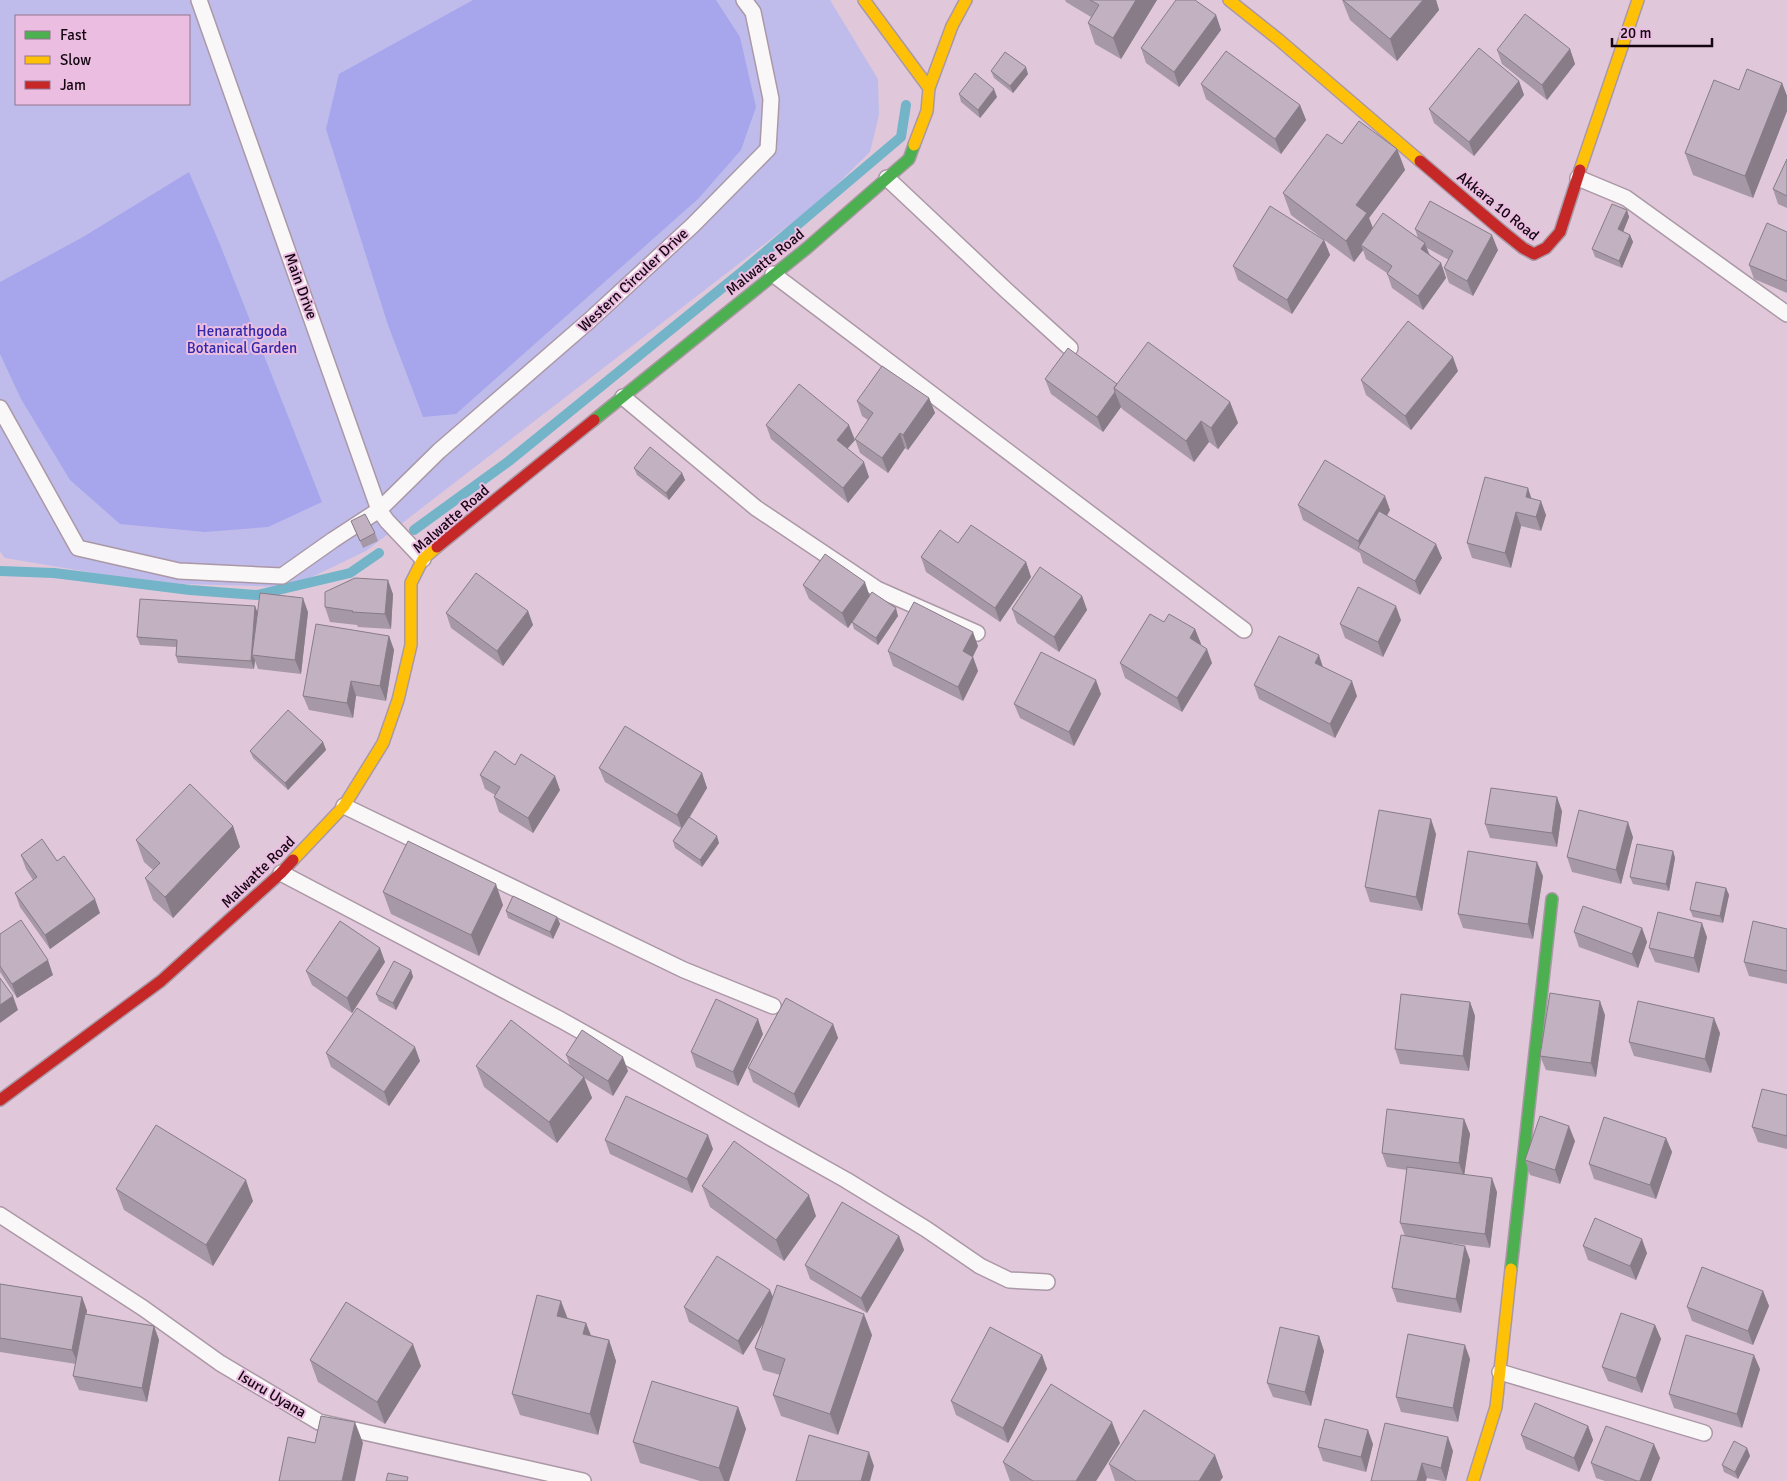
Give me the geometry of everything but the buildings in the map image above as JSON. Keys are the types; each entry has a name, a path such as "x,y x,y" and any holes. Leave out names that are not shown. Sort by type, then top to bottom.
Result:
{"street":[{"path":"864,0 929,88"},
{"path":"929,88 952,26 966,0"},
{"name":"Akkara 10 Road","path":"1229,0 1278,39 1502,231 1523,248 1534,254 1546,248 1560,232 1638,0"},
{"name":"Malwatte Road","path":"0,1100 161,981 281,873 344,806 382,744 398,700 411,645 411,583 423,559 807,248 909,159 928,111 929,88"},
{"path":"1473,1481 1496,1407 1552,899"}],"lane":[{"name":"Main Drive","path":"199,0 379,510 387,522 423,559"},
{"name":"Western Circuler Drive","path":"0,408 78,548 180,571 282,576 379,510 439,451 590,320 693,225 768,149 771,99 753,12 744,0"},
{"path":"887,178 1070,348"},
{"path":"1578,178 1626,198 1787,314"},
{"path":"773,274 1244,630"},
{"path":"623,397 756,508 877,589 978,633"},
{"path":"344,806 684,970 772,1006"},
{"path":"281,873 579,1030 846,1180 926,1229 980,1266 1009,1280 1046,1282"},
{"name":"Isuru Uyana","path":"0,1215 143,1308 220,1363 319,1422 583,1481"},
{"path":"1500,1372 1704,1433"}],"green space":[{"name":"Henarathgoda Botanical Garden","path":"0,0 830,0 878,79 879,115 870,152 819,202 366,551 291,587 184,584 94,573 5,558 0,552"},
{"path":"473,0 716,0 740,37 756,107 741,150 698,199 456,414 423,417 388,325 326,129 339,74"},
{"path":"189,172 219,242 322,502 268,527 205,532 120,524 70,480 21,399 0,354 0,282 83,237"}],"waterway":[{"path":"414,530 509,461 743,271 901,137 906,105"},
{"path":"0,571 54,573 190,590 257,595 350,573 379,553"}],"traffic: fast":[{"path":"594,420 807,248 909,159 914,145"},
{"path":"1511,1269 1552,899"}],"traffic: slow":[{"path":"864,0 929,88 927,111 914,145"},
{"path":"929,88 952,26 966,0"},
{"path":"1229,0 1278,39 1420,161"},
{"path":"1580,170 1638,0"},
{"path":"293,860 344,806 383,743 398,700 411,645 411,583 423,559 437,547"},
{"path":"1473,1481 1496,1407 1511,1269"}],"traffic: jam":[{"path":"1420,161 1502,231 1523,248 1534,254 1546,248 1560,232 1580,170"},
{"path":"437,547 594,420"},
{"path":"0,1100 161,981 293,860"}]}
